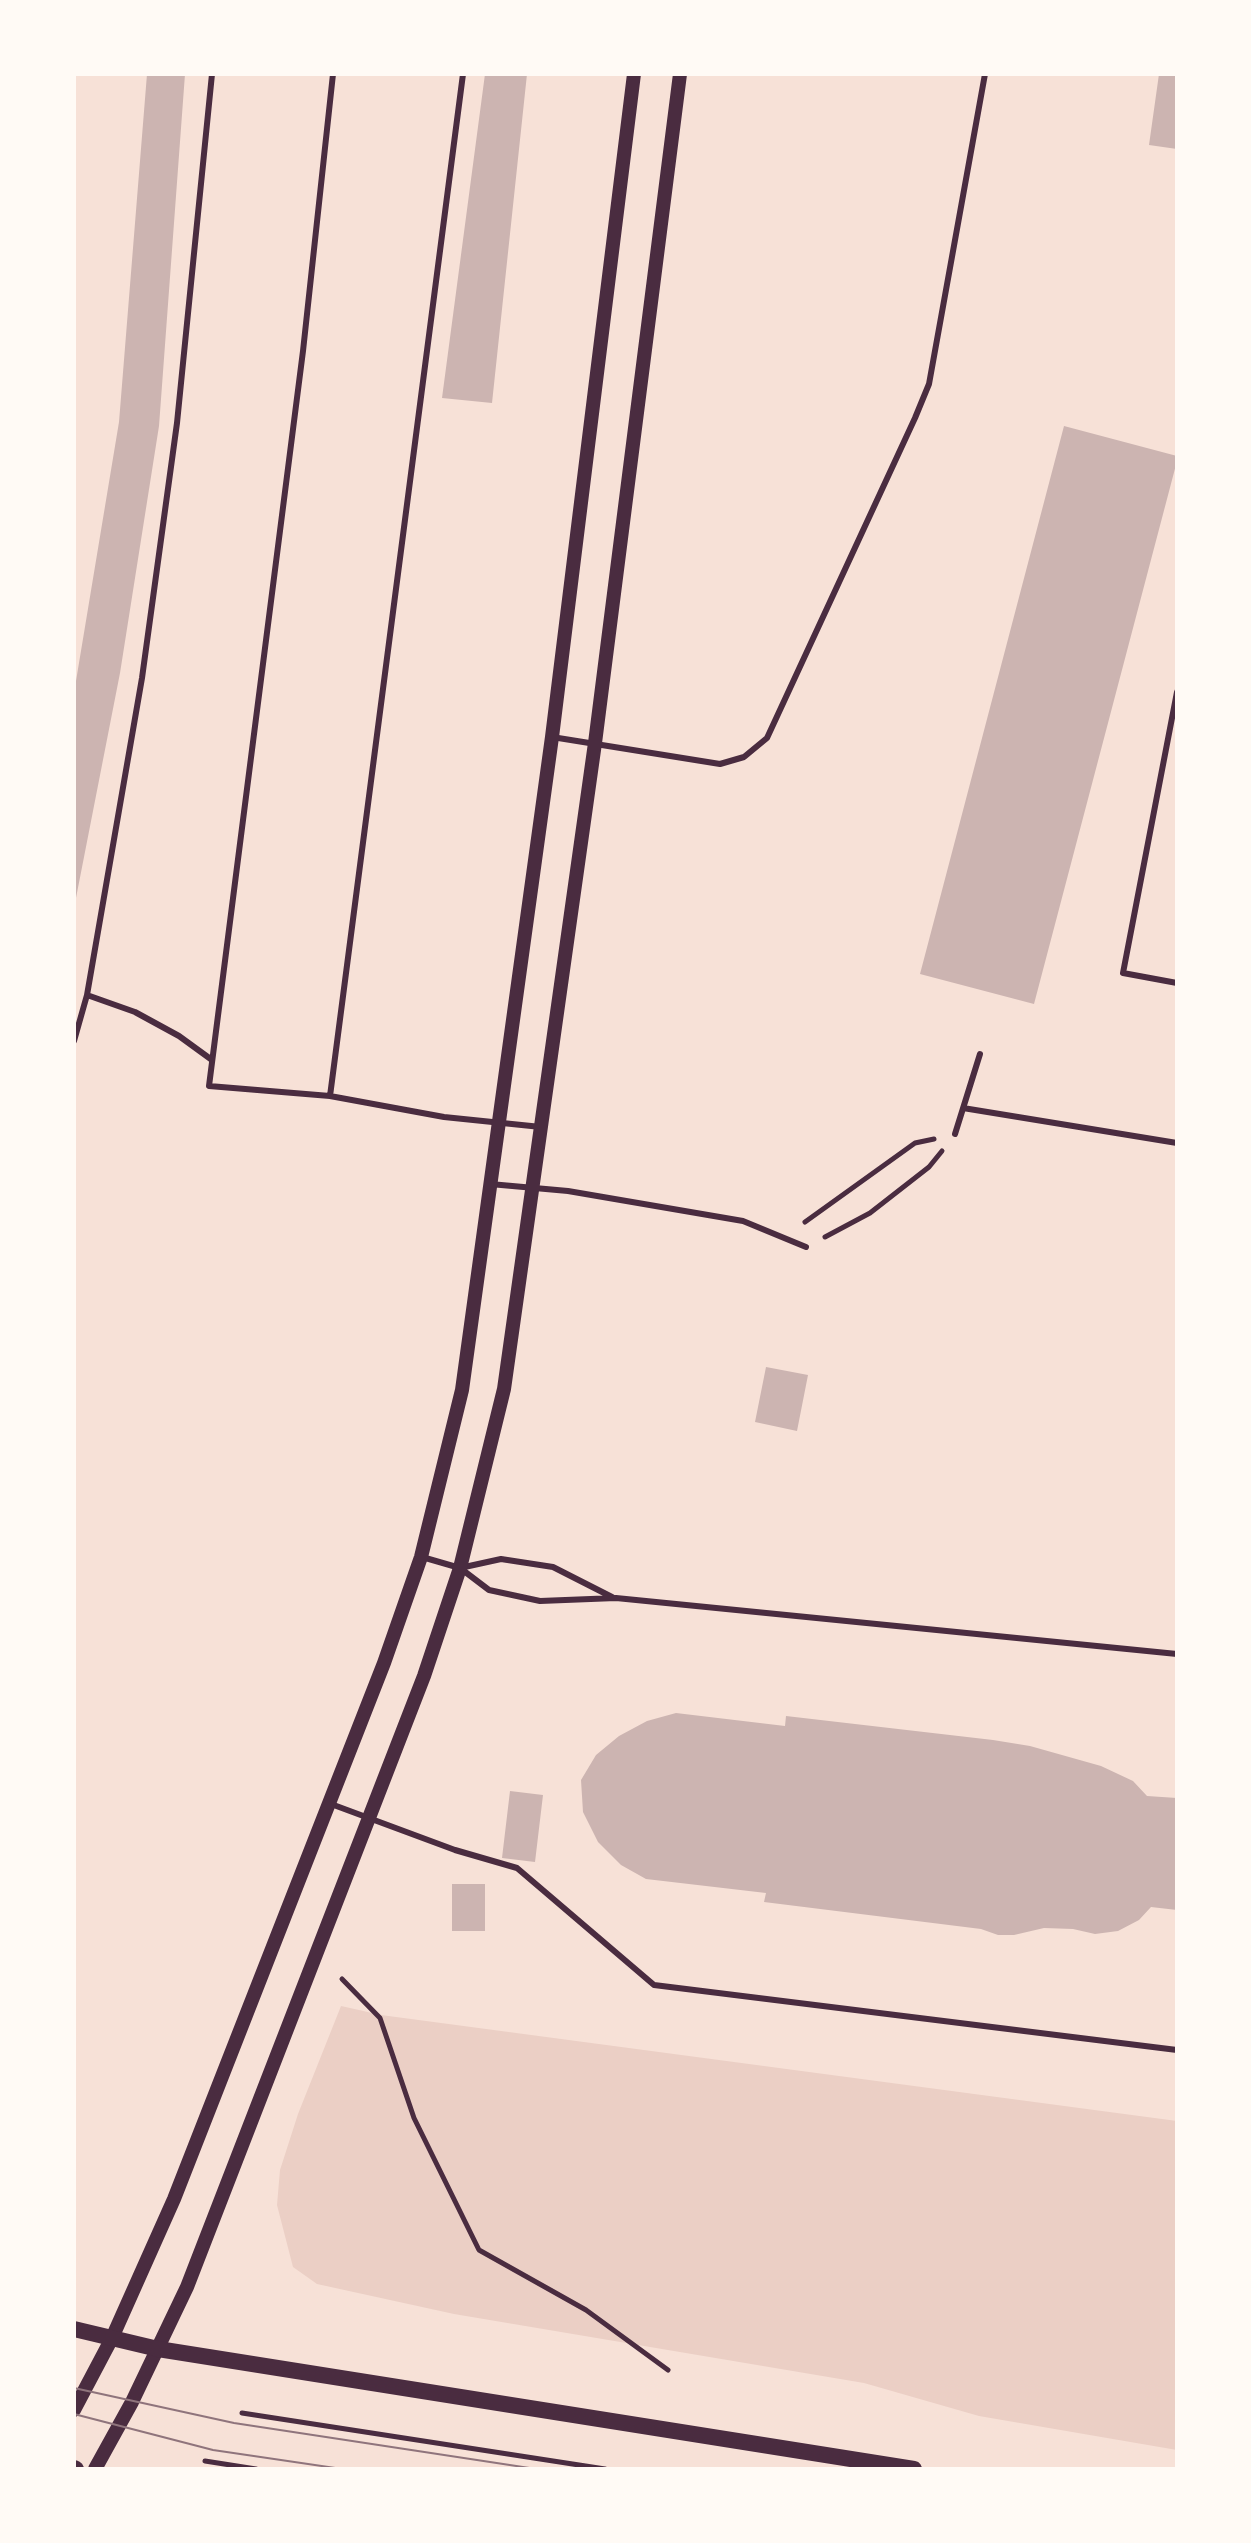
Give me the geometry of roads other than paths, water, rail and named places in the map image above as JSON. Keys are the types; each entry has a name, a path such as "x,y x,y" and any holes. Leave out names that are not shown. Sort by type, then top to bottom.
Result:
{"main road":[{"path":"74,2329 158,2349 914,2469"}],"street":[{"path":"74,2410 112,2338 174,2199 384,1663 421,1557 462,1390 552,737 634,74"},
{"path":"95,2469 187,2287 424,1676 460,1568 504,1389 595,743 680,74"}],"lane":[{"path":"74,1041 87,995 142,678 175,438 212,74"},
{"path":"333,74 303,351 209,1086 330,1096 444,1117 541,1127"},
{"path":"330,1096 463,74"},
{"path":"552,737 720,764 744,757 767,738 929,384 985,74"},
{"path":"1177,692 1123,973 1177,983"},
{"path":"87,995 135,1012 179,1036 212,1060"},
{"path":"955,1134 980,1054"},
{"path":"963,1108 1177,1143"},
{"path":"490,1184 533,1187 743,1221 806,1247"},
{"path":"421,1557 460,1568 489,1590 540,1601 616,1598 1177,1654"},
{"path":"460,1568 501,1559 553,1567 616,1598"},
{"path":"329,1803 455,1850 517,1868 654,1985 1177,2050"}],"tram line":[{"path":"74,2388 234,2423 536,2469"},
{"path":"74,2414 213,2450 342,2469"}]}
